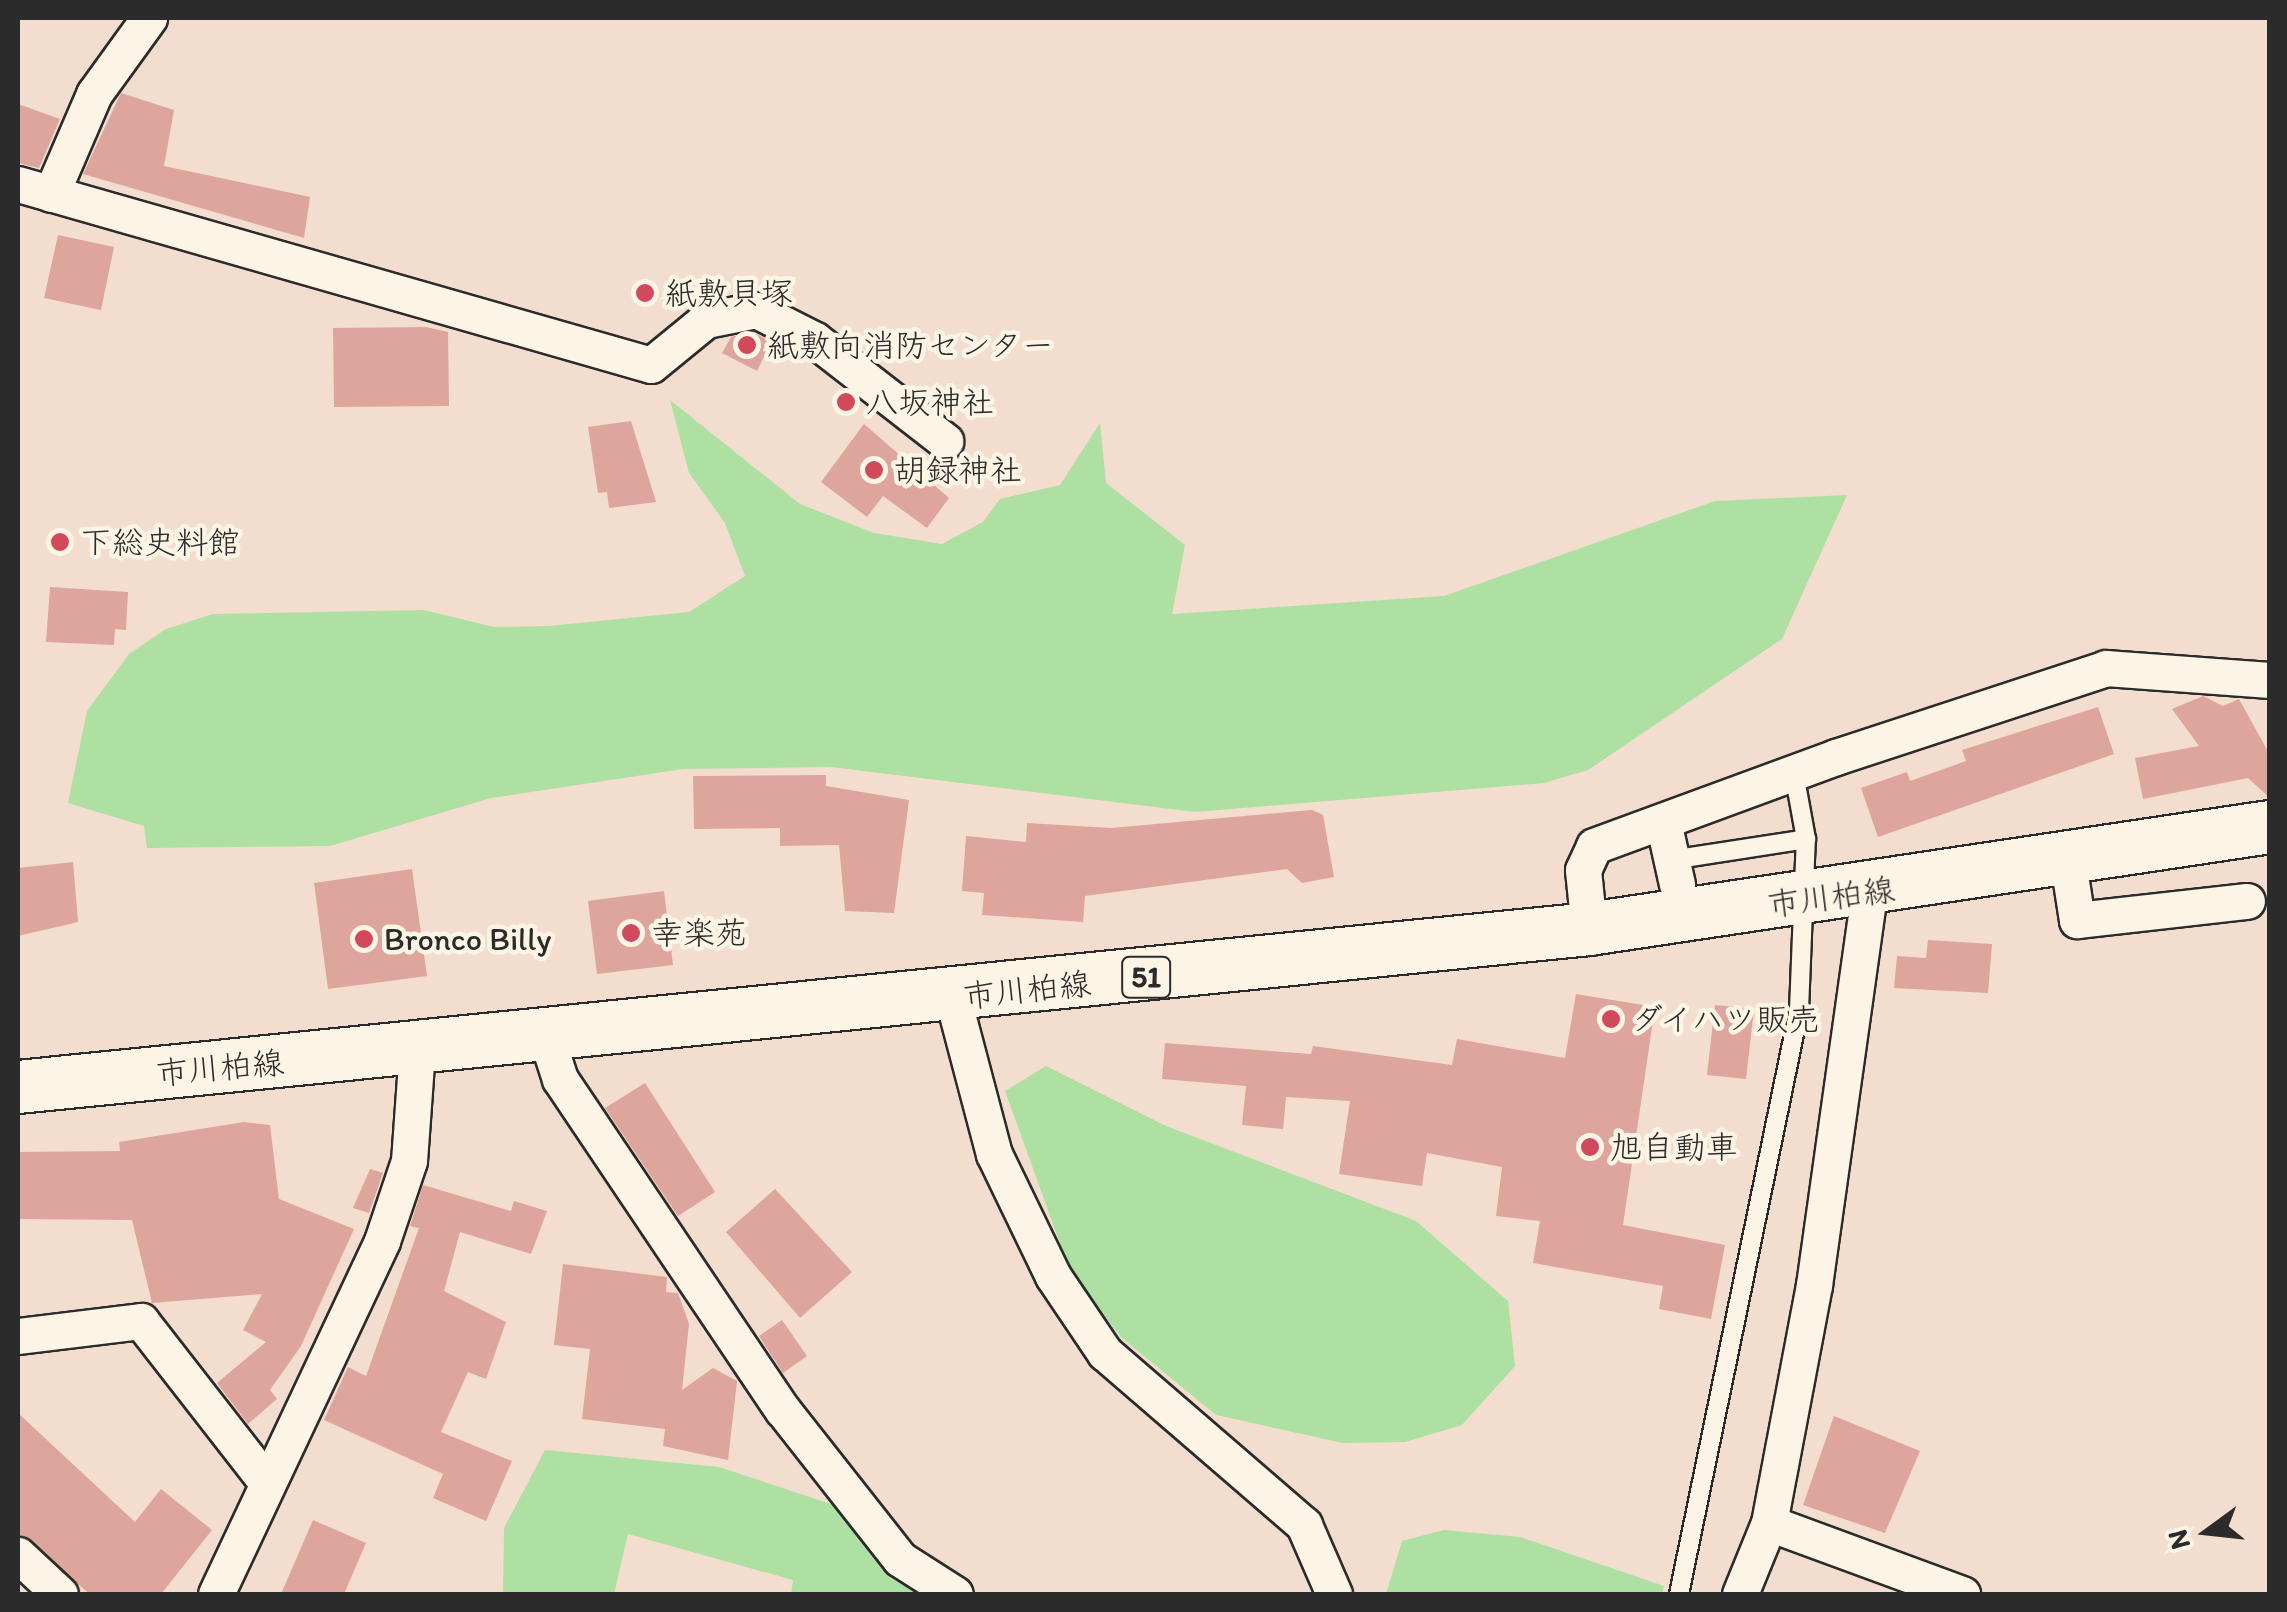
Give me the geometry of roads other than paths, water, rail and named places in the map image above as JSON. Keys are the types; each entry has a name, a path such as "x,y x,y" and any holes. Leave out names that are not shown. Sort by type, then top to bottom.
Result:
{"main road":[{"name":"市川柏線","path":"18,1087 953,998 1589,928 1870,893 2270,827"}],"street":[{"path":"149,18 94,94 34,189 651,364 706,320 756,310 815,340 945,441"},
{"path":"1589,928 1584,856 1663,821 1794,772 2106,668 2270,680"},
{"path":"1663,821 1674,872"},
{"path":"2068,862 2077,920 2247,900"},
{"path":"1740,1594 1769,1523 1833,1182 1870,893"},
{"path":"953,998 994,1154 1053,1276 1105,1353 1304,1525 1334,1594"},
{"path":"546,1036 560,1079 782,1409 900,1559 955,1594"},
{"path":"216,1594 264,1479 382,1241 409,1161 418,1050"},
{"path":"18,1336 140,1322 264,1479"},
{"path":"1769,1523 1962,1594"},
{"path":"18,1555 60,1594"}],"lane":[{"path":"1678,1594 1800,1010 1806,839 1794,772"},
{"path":"1674,872 1806,839"}],"place":[{"name":"紙敷貝塚","path":"645,293"},
{"name":"紙敷向消防センター","path":"747,345"},
{"name":"八坂神社","path":"846,402"},
{"name":"胡録神社","path":"874,470"},
{"name":"下総史料館","path":"60,542"},
{"name":"幸楽苑","path":"631,933"},
{"name":"Bronco Billy","path":"364,939"},
{"name":"ダイハツ販売","path":"1611,1019"},
{"name":"旭自動車","path":"1590,1147"}]}
